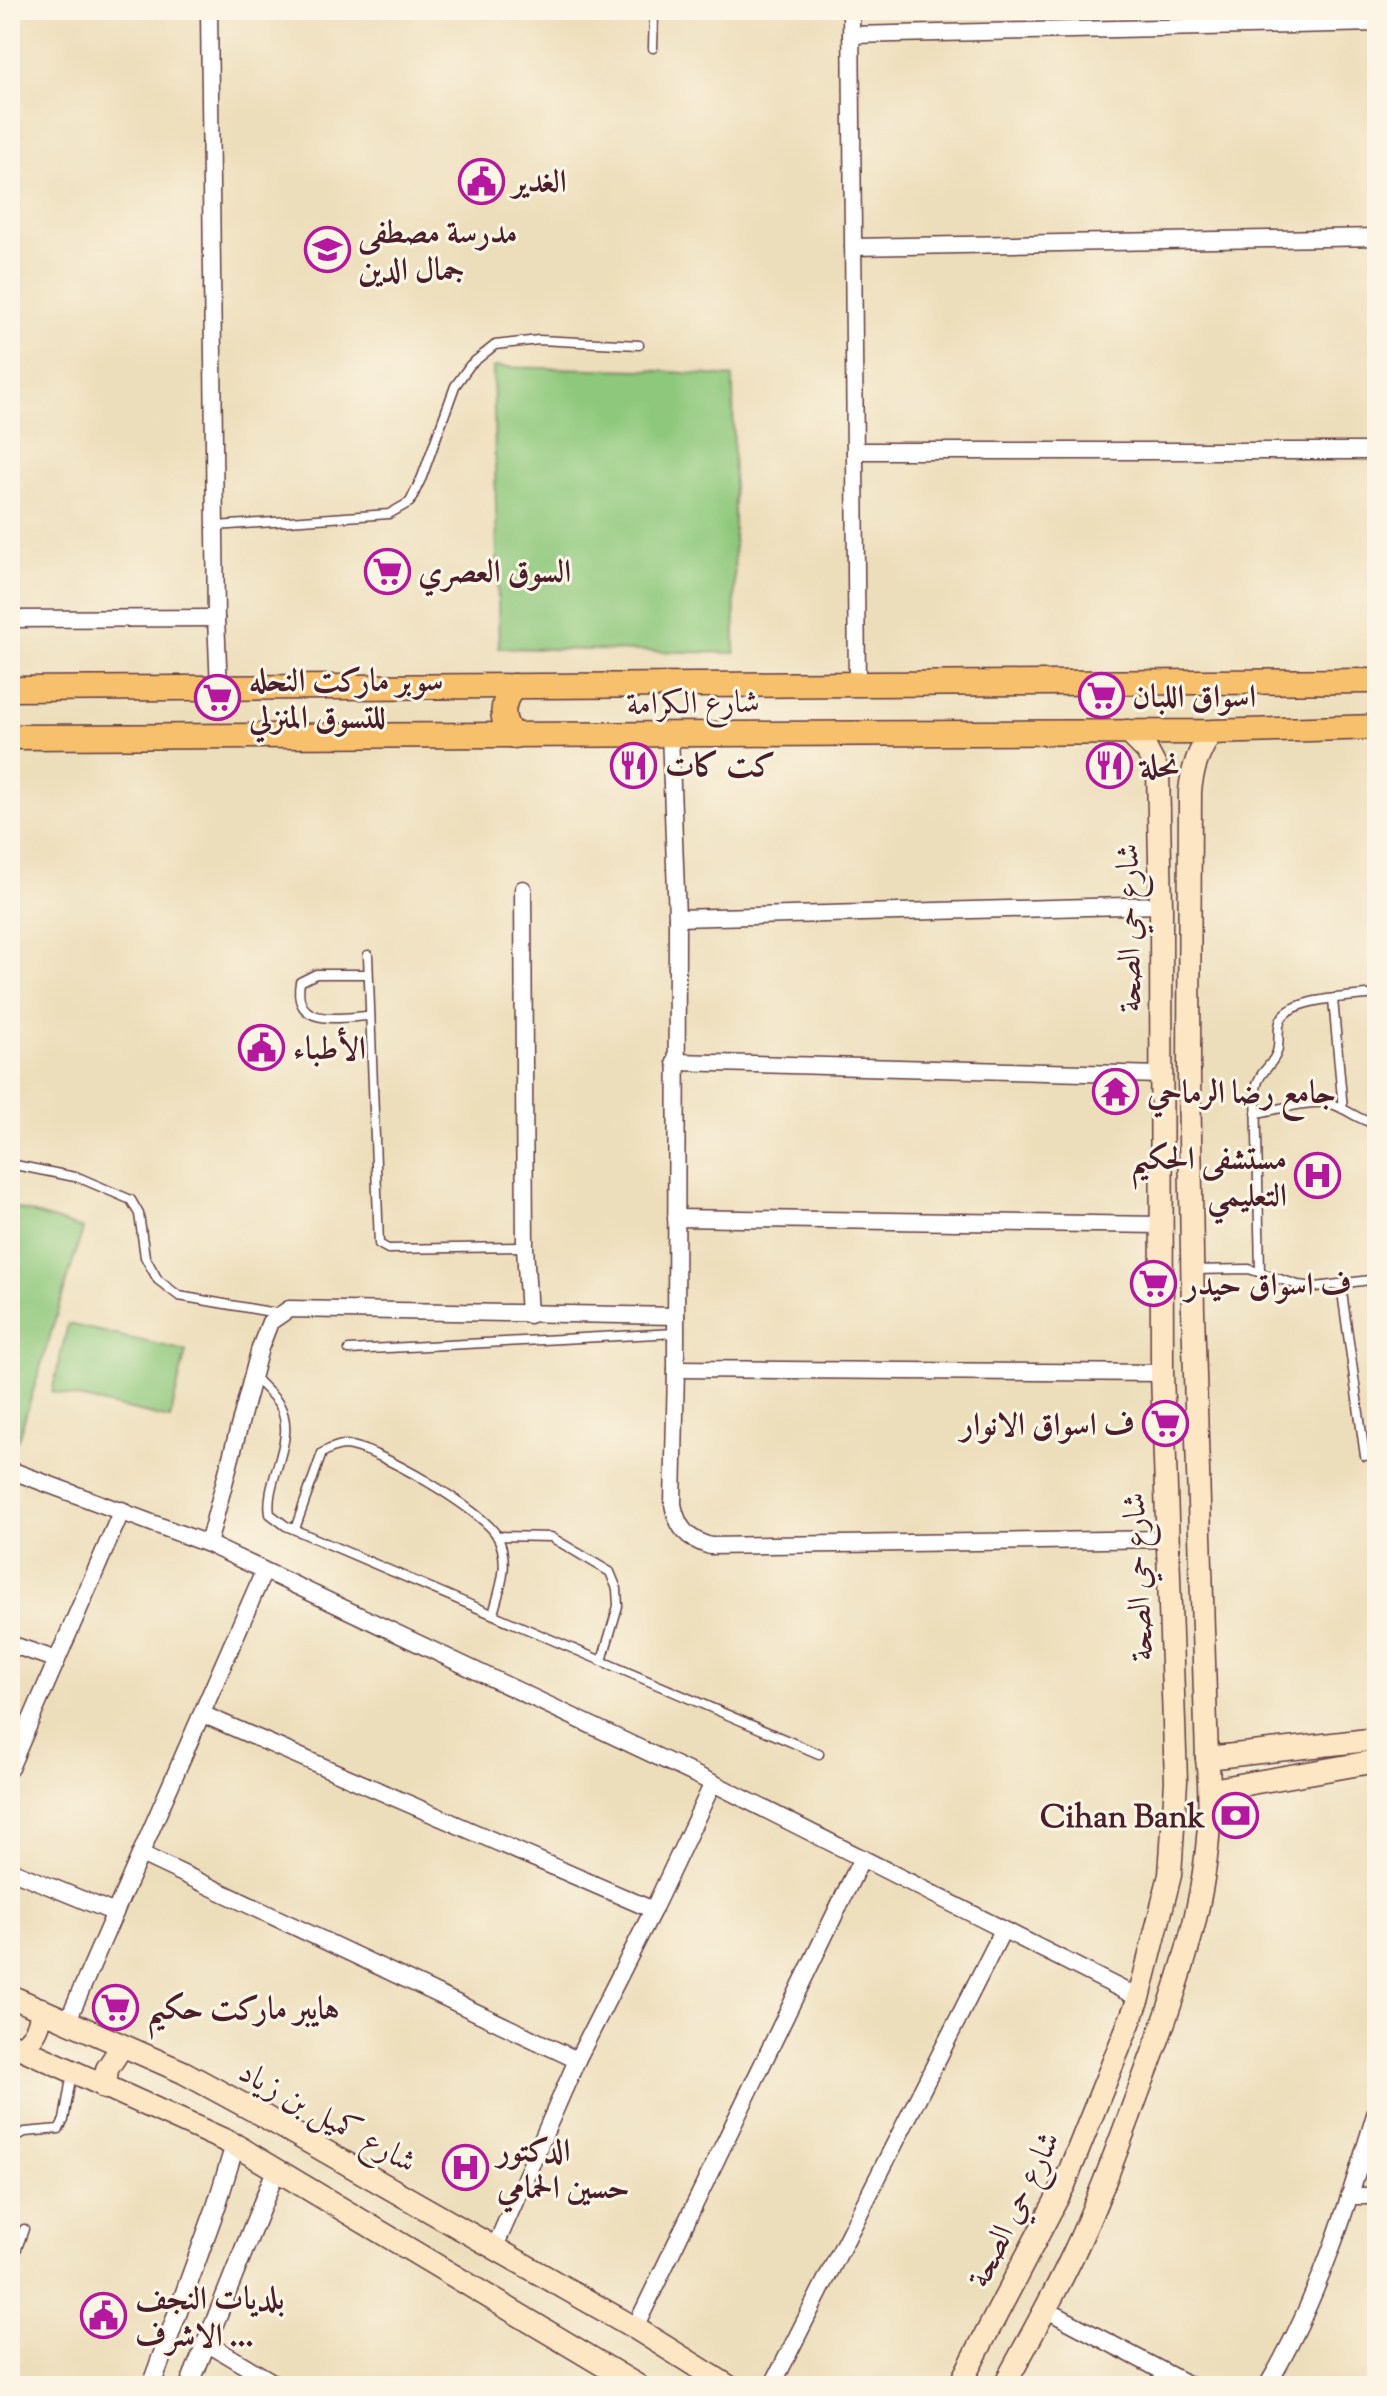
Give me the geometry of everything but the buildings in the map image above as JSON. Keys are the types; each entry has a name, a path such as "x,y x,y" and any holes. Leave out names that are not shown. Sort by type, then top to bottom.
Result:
{"main road":[{"name":"شارع الكرامة","path":"10,689 1377,681"},
{"path":"514,686 508,694 503,712 504,722 514,736"},
{"name":"شارع الكرامة","path":"10,737 1211,732 1377,727"},
{"name":"شارع حي الصحة","path":"959,2386 1064,2185 1139,1998 1170,1875 1176,1781 1162,1373 1158,772 1147,751 1127,731"},
{"name":"شارع حي الصحة","path":"1004,2386 1094,2209 1173,2000 1204,1880 1211,1790 1207,1758 1193,1311 1189,1075 1190,792 1197,754 1211,732"},
{"path":"1161,1272 1165,1278 1177,1282 1184,1280 1193,1270"},
{"path":"1162,1314 1164,1307 1176,1299 1184,1300 1193,1311"},
{"path":"1211,1790 1352,1754 1377,1740"},
{"path":"1377,1740 1372,1751 1377,1760"},
{"path":"1207,1758 1352,1754 1377,1760"},
{"name":"شارع كميل بن زياد","path":"10,1996 197,2079 495,2247 728,2386"},
{"path":"15,2046 27,2042 38,2027 41,2009"},
{"path":"15,2046 235,2145 638,2386"},
{"path":"105,2088 107,2069 122,2046"},
{"path":"1064,2185 1062,2193 1069,2209 1077,2213 1094,2209"},
{"path":"1037,2239 1051,2233 1066,2238 1070,2244 1071,2259"}],"street":[{"path":"209,10 219,688"},
{"path":"851,10 857,684"},
{"path":"851,35 1377,23"},
{"path":"853,247 1377,237"},
{"path":"855,451 1377,451"},
{"path":"10,619 216,618"},
{"path":"670,733 677,918 673,1504 683,1532 695,1542 710,1546 1167,1539"},
{"path":"523,889 525,1247 529,1315"},
{"path":"677,918 1161,905"},
{"path":"675,1062 1161,1075"},
{"path":"676,1218 1161,1225"},
{"path":"208,1544 252,1376 270,1322 289,1309 529,1315 676,1324"},
{"path":"676,1369 1162,1373"},
{"path":"10,1470 208,1544 713,1783 1139,1998"},
{"path":"10,1768 122,1510"},
{"path":"68,2020 264,1571"},
{"path":"10,1644 57,1660"},
{"path":"202,1714 653,1910"},
{"path":"495,2247 577,2060 713,1783"},
{"path":"141,1854 577,2060"},
{"path":"635,2328 862,1858"},
{"path":"10,1870 115,1913"},
{"path":"772,2386 1003,1930"},
{"path":"1267,2386 1283,2361 1307,2307 1349,2196 1377,2108"},
{"path":"151,2386 216,2207 235,2145"},
{"path":"189,2386 276,2170"},
{"path":"1349,2196 1377,2196"},
{"path":"1045,2309 1191,2386"},
{"path":"205,2342 279,2386"}],"lane":[{"path":"653,48 654,10"},
{"path":"215,526 389,514 410,502 455,386 470,365 495,345 539,340 639,345"},
{"path":"368,955 379,1244 388,1249 525,1247"},
{"path":"368,974 316,974 300,982 298,997 305,1012 320,1018 370,1016"},
{"path":"1260,1272 1257,1083 1277,1051 1279,1022 1296,1005 1377,994"},
{"path":"1333,999 1343,1109"},
{"path":"1256,1113 1324,1103 1343,1109 1359,1120 1377,1124"},
{"path":"10,1164 80,1178 131,1200 139,1214 145,1257 158,1280 179,1296 283,1314"},
{"path":"1193,1270 1238,1269 1260,1272 1298,1285 1326,1288 1377,1279"},
{"path":"1341,1285 1365,1456"},
{"path":"349,1350 676,1324"},
{"path":"252,1376 279,1404 284,1420 282,1447 268,1502 270,1514 295,1529 819,1754"},
{"path":"295,1529 322,1453 344,1445 403,1466 487,1522 497,1536 505,1559 493,1614"},
{"path":"497,1536 551,1537 610,1572 617,1589 618,1606 602,1661"},
{"path":"10,2140 25,2132 59,2129 64,2120 72,2072"},
{"path":"10,2268 24,2229"},
{"path":"10,2381 24,2386"}],"green space":[{"path":"493,367 647,370 733,377 735,653 499,648"},
{"path":"10,1206 83,1229 18,1440 10,1437"},
{"path":"68,1324 186,1351 170,1419 52,1392"}],"place":[{"name":"الغدير","path":"481,181"},
{"name":"مدرسة مصطفى جمال الدين","path":"327,250"},
{"name":"السوق العصري","path":"387,571"},
{"name":"اسواق اللبان","path":"1101,696"},
{"name":"سوبر ماركت النحله للتسوق المنزلي","path":"218,698"},
{"name":"كت كات","path":"634,765"},
{"name":"نحلة","path":"1109,766"},
{"name":"الأطباء","path":"262,1048"},
{"name":"جامع رضا الرماحي","path":"1116,1092"},
{"name":"مستشفى الحكيم التعليمي","path":"1318,1176"},
{"name":"ف اسواق حيدر","path":"1154,1284"},
{"name":"ف اسواق الانوار","path":"1166,1424"},
{"name":"Cihan Bank","path":"1236,1816"},
{"name":"هایبر مارکت حکیم","path":"116,2008"},
{"name":"الدكتور حسين الحمامي","path":"466,2168"},
{"name":"بلديات النجف الاشرف ...","path":"104,2316"}]}
